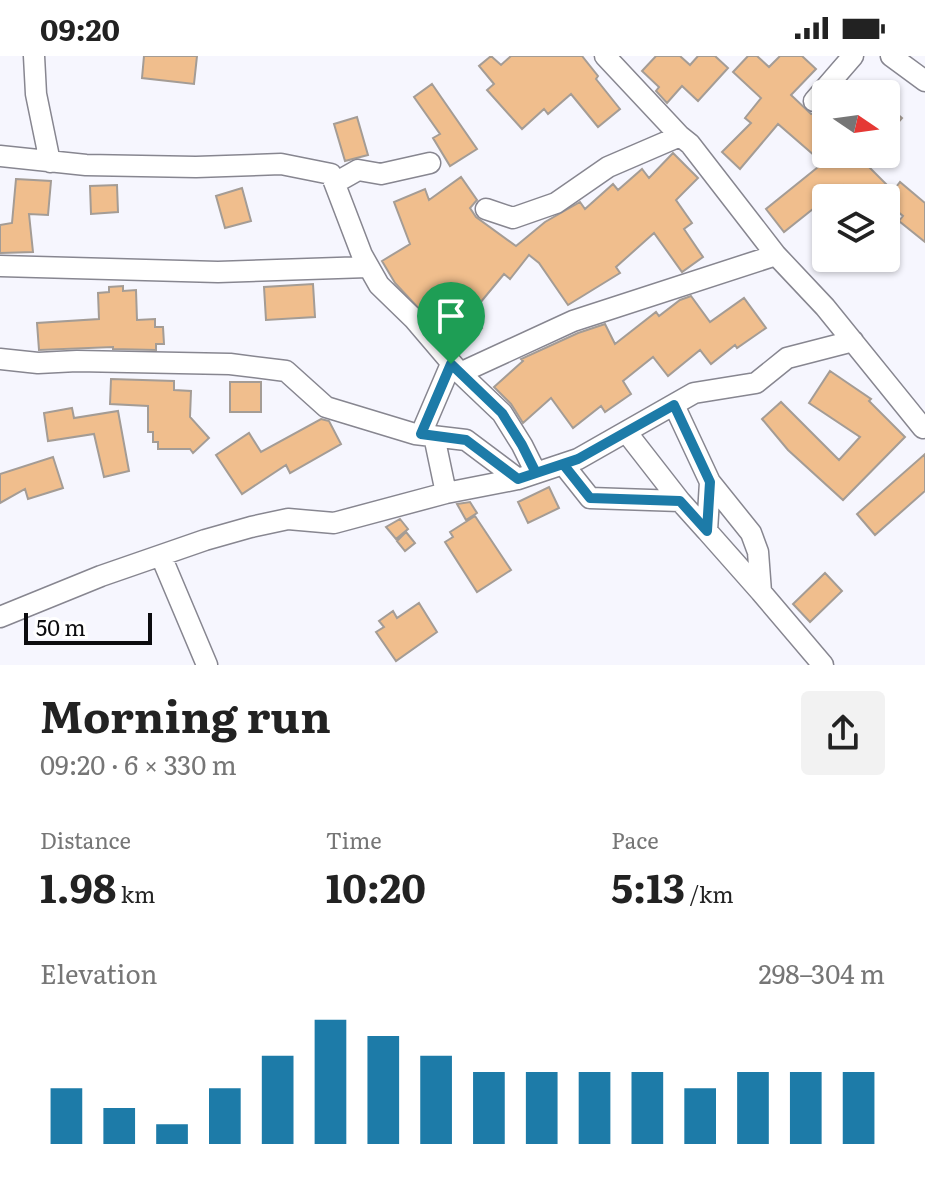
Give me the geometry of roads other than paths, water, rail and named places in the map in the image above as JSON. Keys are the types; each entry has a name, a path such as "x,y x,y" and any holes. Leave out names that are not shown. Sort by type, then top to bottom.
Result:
{"street":[{"path":"34,56 36,94 50,162"},
{"path":"605,56 690,144 776,255 853,341 924,428"},
{"path":"832,80 853,56"},
{"path":"891,56 925,81"},
{"path":"486,209 513,218 556,203 608,167 680,136"},
{"path":"0,156 50,162 196,167 281,164 331,174 368,267 379,285 502,413 522,445 527,476"},
{"path":"335,183 358,170 381,174 430,163"},
{"path":"446,493 428,435 456,368 601,311 709,279 776,255"},
{"path":"0,266 218,272 368,267"},
{"path":"0,617 101,576 205,540 276,521 288,519 334,523 446,493 527,476 563,464 627,433 694,393 756,383 787,358 853,341"},
{"path":"0,359 38,363 230,364 286,371 326,407 428,435 466,440 527,476"},
{"path":"674,405 710,482 751,533 758,552 761,592"},
{"path":"627,433 680,501 823,665"},
{"path":"563,464 590,498 680,501"},
{"path":"707,531 710,482"},
{"path":"161,556 207,665"}]}
